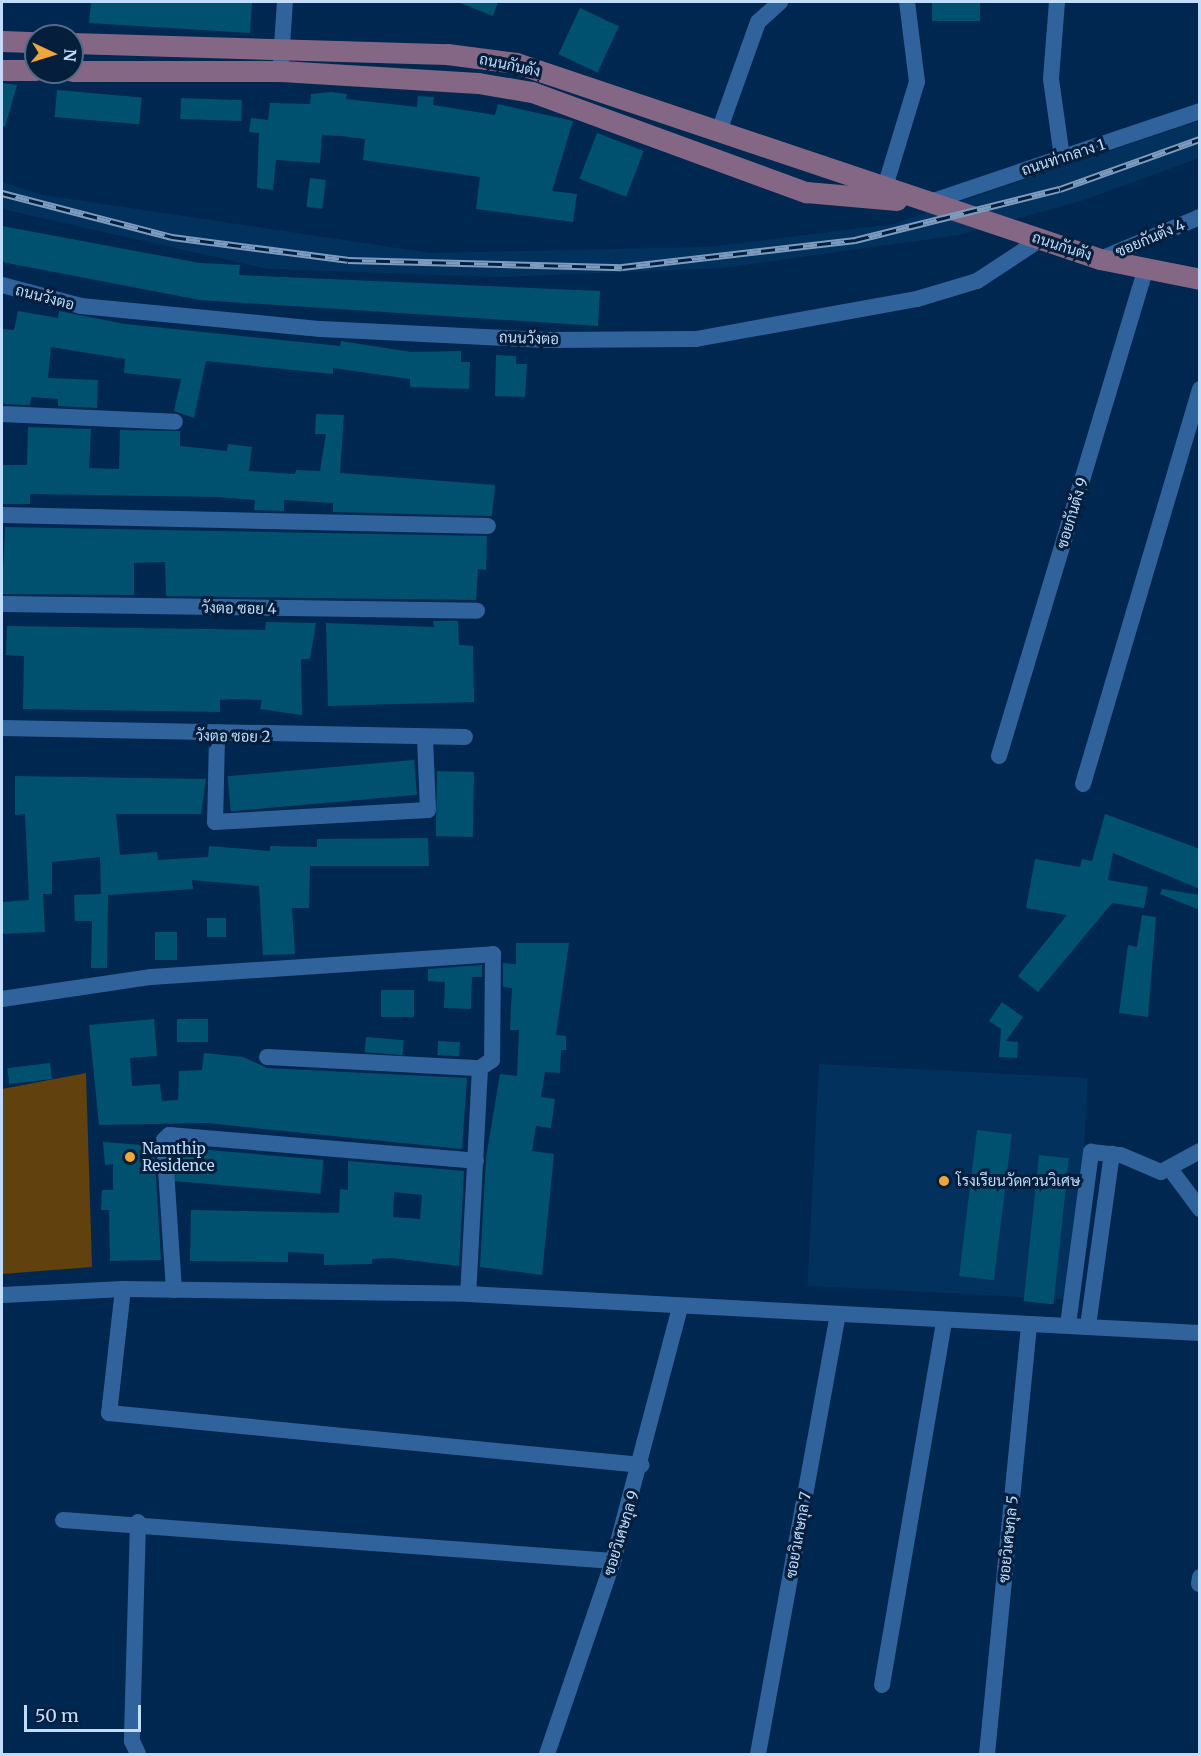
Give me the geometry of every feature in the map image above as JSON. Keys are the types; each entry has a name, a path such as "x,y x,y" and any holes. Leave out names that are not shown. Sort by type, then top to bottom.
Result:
{"main road":[{"path":"2,41 24,42"},
{"name":"ถนนกันตัง","path":"84,43 447,54 516,63 927,203 1100,258 1145,271 1200,279"},
{"path":"2,70 24,70"},
{"name":"ถนนกันตัง","path":"84,70 281,72 478,83 532,92 806,192 927,203"}],"street":[{"path":"281,72 285,2"},
{"path":"719,131 758,22 780,2"},
{"path":"885,187 916,82 907,2"},
{"path":"1057,2 1051,80 1062,158"},
{"name":"ถนนท่ากลาง 1","path":"927,203 1200,111"},
{"name":"ซอยกันตัง 4","path":"1100,258 1200,217"},
{"name":"ถนนวังตอ","path":"2,285 81,306 287,327 547,340 696,339 918,299 977,281 1041,239"},
{"name":"ซอยกันตัง 9","path":"999,756 1145,271"},
{"path":"1083,784 1200,389"},
{"path":"2,414 175,422"},
{"path":"2,515 488,526"},
{"name":"วังตอ ซอย 4","path":"2,604 477,611"},
{"name":"วังตอ ซอย 2","path":"2,728 217,736 465,737"},
{"path":"217,736 215,822 428,810 424,738"},
{"path":"2,999 151,977 493,954 492,1060 480,1068 267,1057"},
{"path":"468,1294 480,1068"},
{"path":"174,1290 164,1140 169,1135 476,1161"},
{"path":"1068,1325 1091,1152 1112,1154 1161,1172 1171,1170 1200,1151"},
{"path":"1088,1326 1112,1154"},
{"path":"1171,1170 1200,1209"},
{"path":"2,1295 123,1289 468,1294 944,1322 1068,1325 1200,1333"},
{"path":"123,1289 109,1413 641,1465"},
{"name":"ซอยวิเศษกุล 9","path":"547,1755 613,1561 641,1465 680,1307"},
{"name":"ซอยวิเศษกุล 7","path":"758,1755 838,1315"},
{"path":"882,1685 944,1322"},
{"name":"ซอยวิเศษกุล 5","path":"987,1755 1029,1324"},
{"path":"63,1520 138,1522 613,1561"},
{"path":"138,1522 132,1741 138,1755"},
{"path":"1199,1584 1200,1577"}],"shaded area":[{"path":"1199,121 1199,158 1084,200 959,235 722,268 502,277 268,269 2,209 2,182 43,195 431,253 709,247 893,224"},
{"name":"โรงเรียนวัดควนวิเศษ","path":"819,1064 1088,1078 1076,1300 807,1286"},
{"path":"86,1073 92,1267 2,1274 2,1089"}],"building":[{"path":"91,2 252,2 250,33 89,23"},
{"path":"458,2 498,2 493,16"},
{"path":"932,2 980,2 980,21 932,21"},
{"path":"580,8 619,26 597,72 558,54"},
{"path":"2,83 17,85 5,127 2,126"},
{"path":"57,90 142,97 139,124 55,117"},
{"path":"331,92 347,94 346,99 417,107 418,96 434,97 433,105 495,115 498,104 573,121 552,191 577,194 573,222 476,209 480,177 363,160 365,139 341,136 322,135 320,163 276,160 273,190 257,188 259,133 249,132 251,118 268,120 270,103 310,104 311,94"},
{"path":"181,98 242,100 241,121 180,119"},
{"path":"597,133 644,151 626,197 579,179"},
{"path":"310,178 326,180 322,209 306,207"},
{"path":"2,226 200,263 240,265 239,275 600,291 598,326 200,300 2,262"},
{"path":"18,311 58,318 59,311 125,324 340,346 341,341 411,352 461,351 461,362 470,362 469,389 410,387 410,379 333,368 333,374 206,361 194,418 174,411 181,379 124,373 125,359 51,347 48,378 98,380 97,408 58,406 58,399 31,397 30,405 2,404 2,329 14,330"},
{"path":"496,355 516,356 516,364 527,364 525,397 495,396"},
{"path":"316,414 344,415 340,473 495,485 492,516 333,512 333,503 284,500 284,511 254,510 255,500 216,497 30,494 30,504 2,504 2,465 27,465 28,427 91,429 89,468 119,469 120,430 180,431 180,446 227,451 228,444 252,447 249,471 295,474 296,470 320,471 326,434 315,434"},
{"path":"5,527 487,536 486,570 478,569 476,600 166,596 165,562 134,563 134,595 2,594"},
{"path":"433,621 458,621 459,645 473,646 474,702 328,706 326,623 434,627"},
{"path":"266,622 316,623 310,659 301,659 302,715 260,709 262,700 233,699 220,700 220,712 23,709 24,656 6,655 7,626 265,630"},
{"path":"414,760 417,795 231,811 228,776"},
{"path":"437,771 474,772 473,837 436,836"},
{"path":"15,776 206,779 201,814 116,814 120,855 157,852 158,860 208,857 209,846 270,851 270,846 317,847 317,839 428,838 429,866 310,866 309,908 292,908 295,954 263,955 259,886 192,880 193,889 108,895 107,968 91,968 92,921 75,921 74,895 101,894 100,857 52,862 52,894 43,894 45,932 2,934 2,902 29,900 25,814 15,815"},
{"path":"1105,814 1200,849 1200,889 1113,853 1108,880 1148,887 1144,908 1112,903 1038,992 1018,976 1067,915 1026,908 1035,859 1080,867 1082,859 1092,861"},
{"path":"1162,889 1200,895 1200,910 1160,894"},
{"path":"1142,915 1156,917 1148,1017 1119,1013 1128,945 1137,947"},
{"path":"207,918 226,918 226,937 207,937"},
{"path":"155,932 177,932 177,960 155,960"},
{"path":"516,943 569,943 556,1035 566,1036 566,1050 561,1050 560,1073 545,1072 541,1097 555,1099 551,1128 536,1126 532,1151 554,1154 542,1275 480,1267 486,1158 500,1074 517,1076 519,1030 510,1030 512,988 503,987 503,963 516,964"},
{"path":"482,965 482,977 472,977 471,1009 444,1008 445,982 428,981 428,969"},
{"path":"381,990 414,990 414,1017 381,1017"},
{"path":"1002,1002 1023,1017 1006,1041 1018,1042 1017,1058 999,1057 1001,1029 989,1021"},
{"path":"154,1019 157,1056 130,1058 132,1086 160,1084 162,1101 178,1100 179,1071 202,1070 204,1053 243,1057 267,1068 467,1078 462,1149 206,1123 99,1125 89,1025"},
{"path":"177,1019 208,1019 208,1042 177,1042"},
{"path":"366,1037 404,1040 403,1055 365,1052"},
{"path":"438,1041 460,1042 459,1056 437,1055"},
{"path":"50,1063 52,1079 9,1084 7,1068"},
{"path":"977,1130 1012,1134 994,1280 959,1276"},
{"path":"103,1142 154,1146 161,1260 110,1261 109,1210 101,1210 102,1190 113,1190 113,1164 105,1165"},
{"path":"175,1147 323,1160 320,1194 172,1181"},
{"path":"1039,1155 1069,1158 1053,1304 1024,1301"},
{"path":"348,1161 464,1171 459,1266 391,1258 372,1259 372,1264 324,1265 324,1254 288,1252 288,1262 190,1261 191,1210 339,1213 340,1189 348,1190","holes":["394,1192 422,1195 420,1219 393,1217"]}],"railway":[{"path":"2,193 172,237 348,260 622,267 855,240 1060,189 1200,139"}],"place":[{"name":"Namthip Residence","path":"130,1157"},
{"name":"โรงเรียนวัดควนวิเศษ","path":"944,1181"}]}
